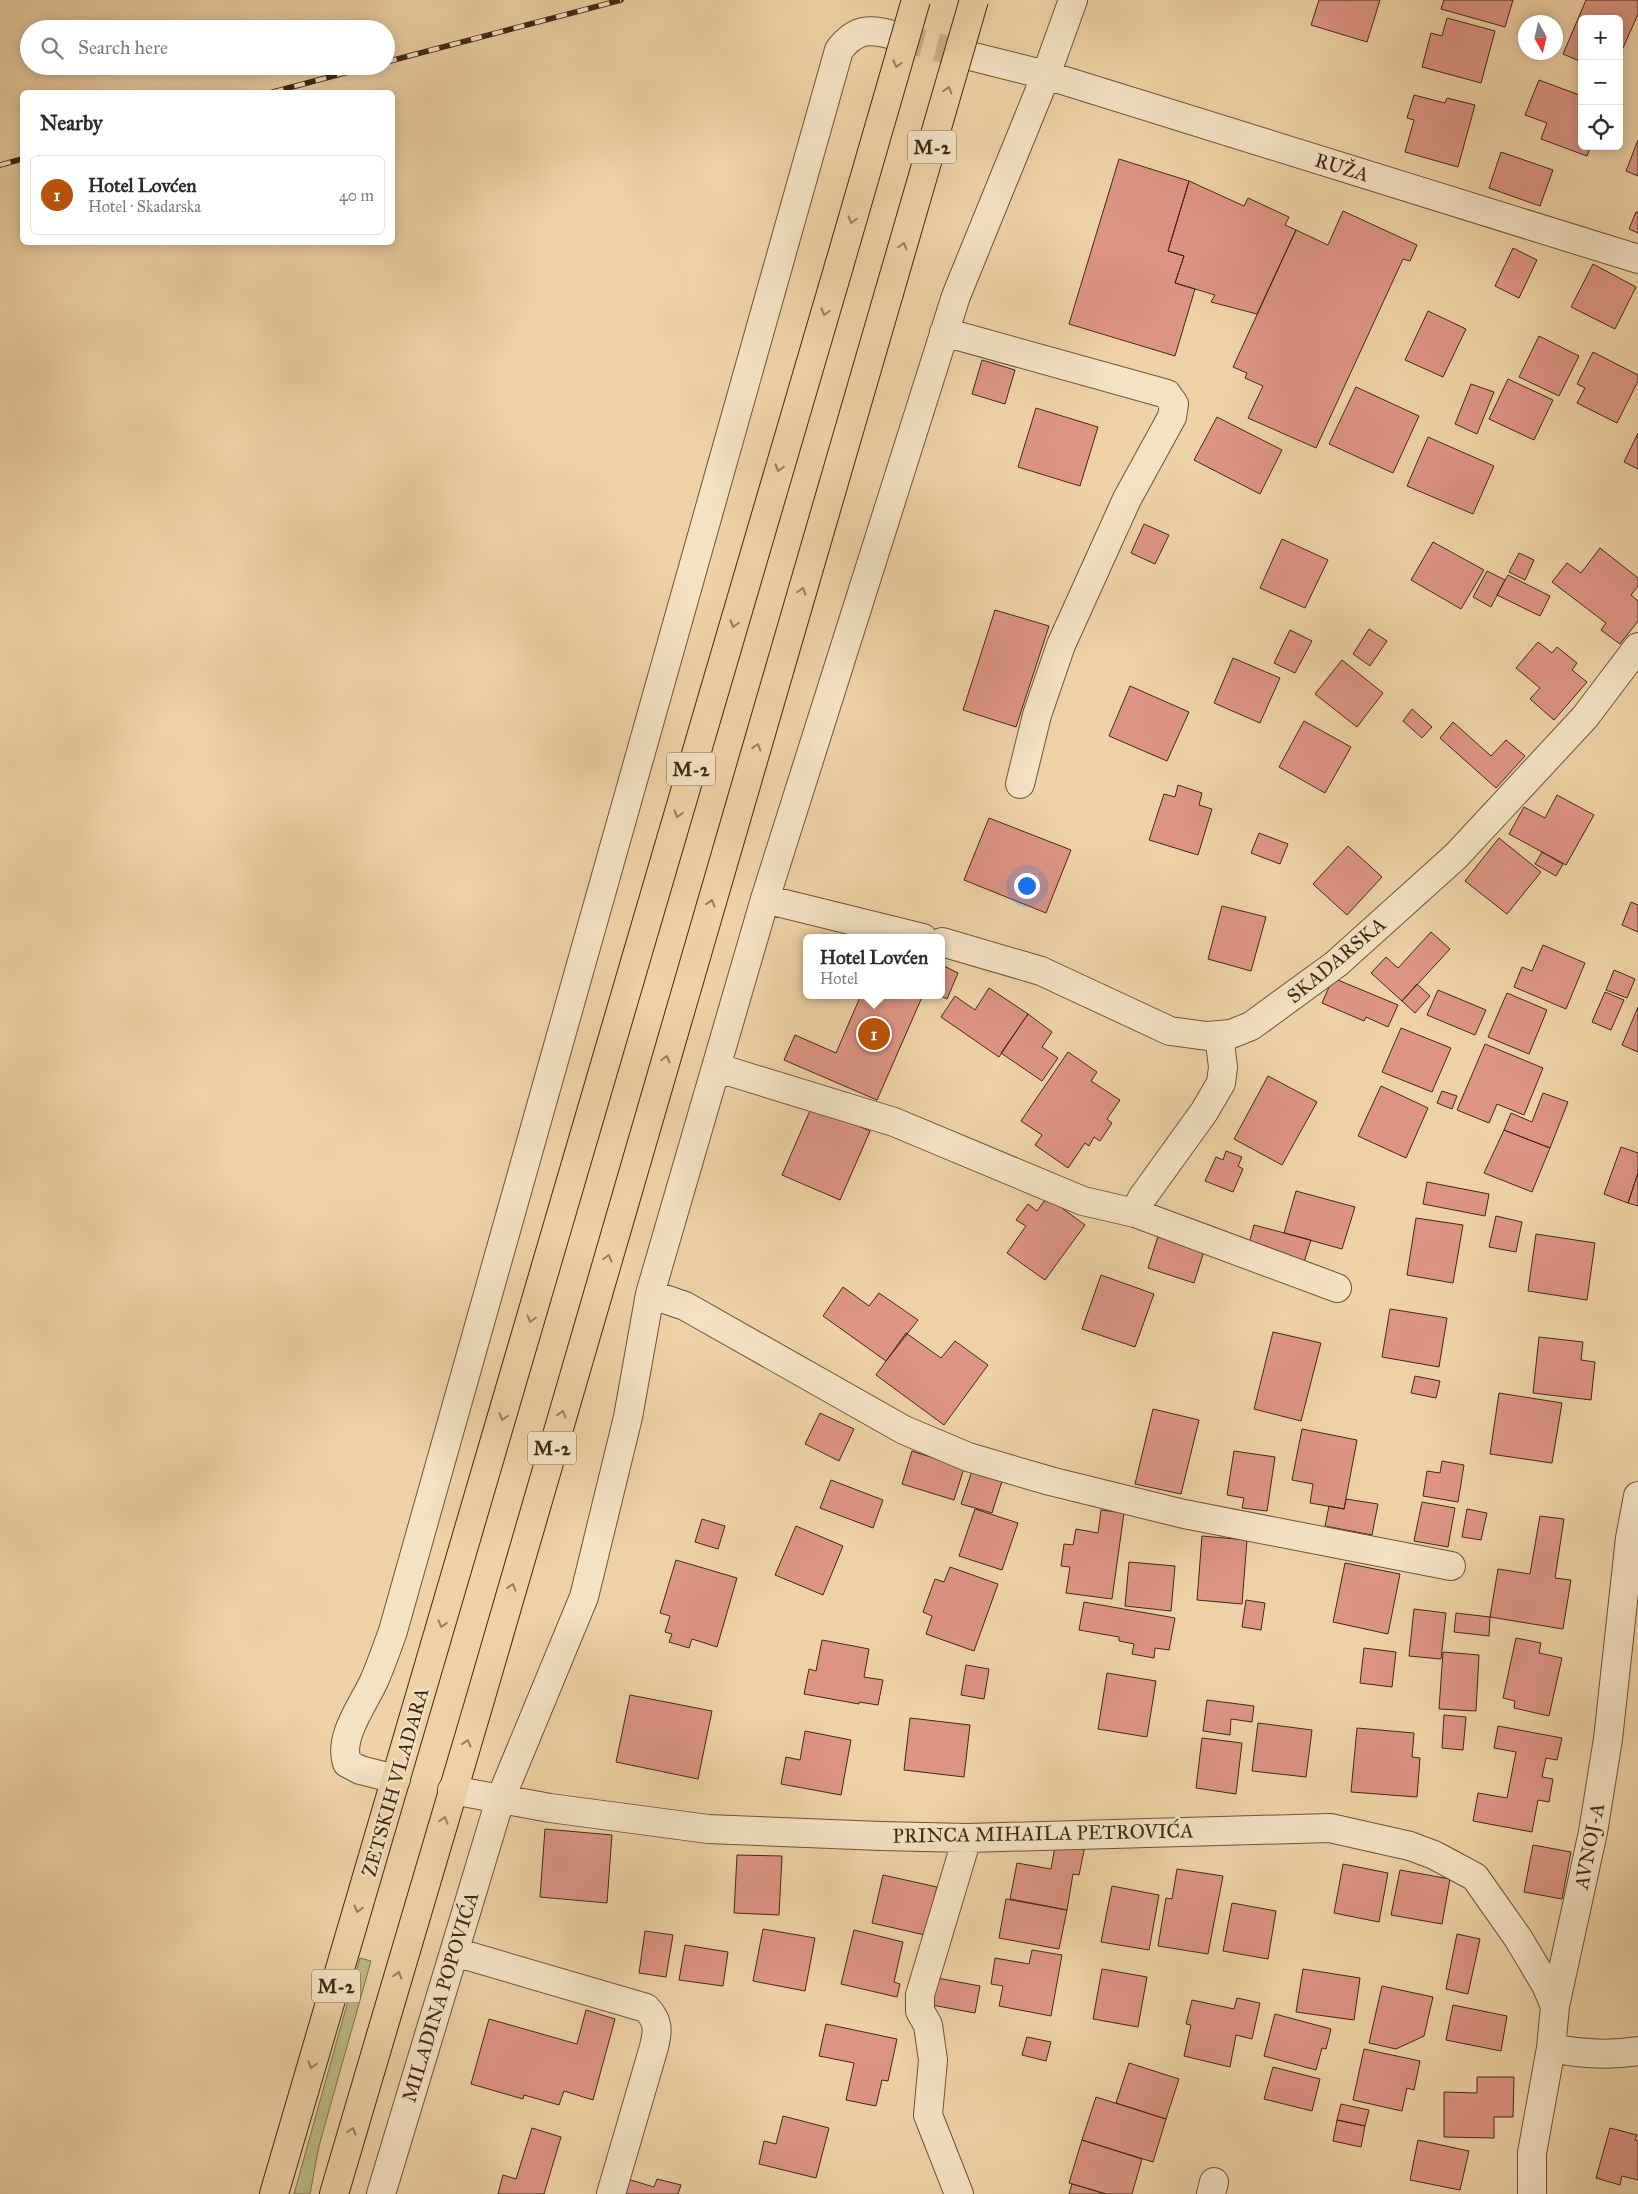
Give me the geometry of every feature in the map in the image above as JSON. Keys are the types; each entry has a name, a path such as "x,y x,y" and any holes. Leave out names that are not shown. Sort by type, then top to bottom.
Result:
{"main road":[{"name":"ZETSKIH VLADARA","path":"274,2194 916,0"},
{"name":"M-2","path":"334,2194 974,0"}],"street":[{"name":"MILADINA POPOVIĆA","path":"381,2194 500,1800 584,1597 628,1417 650,1294 718,1068 765,899 956,296 1046,75 1072,0"},
{"path":"396,1778 360,1770 347,1763 344,1754 348,1736 374,1681 393,1631 839,50 850,36 863,32 876,32 896,36"},
{"name":"RUŽA","path":"970,56 1046,75 1638,259"},
{"path":"944,332 1167,394 1174,404 1172,417 1127,499 1061,645 1037,715 1020,784"},
{"name":"SKADARSKA","path":"945,943 1041,971 1170,1031 1195,1036 1219,1035 1251,1026 1336,964 1456,856 1585,717 1638,647"},
{"path":"765,899 907,934"},
{"path":"1135,1213 1142,1198 1204,1112 1221,1083 1223,1067 1219,1035"},
{"path":"718,1068 894,1122 1083,1201 1135,1213 1337,1288"},
{"path":"650,1294 685,1306 904,1430 968,1457 1050,1481 1184,1514 1451,1566"},
{"name":"AVNOJ-A","path":"1532,2194 1532,2153 1551,2048 1555,2006 1593,1832 1608,1739 1630,1538 1638,1496"},
{"name":"PRINCA MIHAILA PETROVIĆA","path":"452,1790 500,1800 708,1829 966,1838 1330,1828 1410,1846 1434,1855 1474,1877 1518,1938 1546,1985 1555,2006"},
{"path":"959,2194 928,2115 932,2060 928,2025 920,2011 920,1995 966,1838"},
{"path":"455,1952 646,2008 654,2016 658,2030 654,2047 611,2194"},
{"path":"1551,2048 1582,2054 1617,2054 1638,2051"}],"green space":[{"path":"360,1958 371,1961 319,2146 310,2194 294,2194"}],"building":[{"path":"1319,0 1380,0 1367,42 1311,25"},
{"path":"1444,0 1513,0 1505,27 1441,9"},
{"path":"1586,0 1638,0 1638,14 1623,48 1623,15 1580,15"},
{"path":"1447,18 1495,31 1481,83 1422,67 1431,33 1442,36"},
{"path":"1578,19 1578,60 1563,54"},
{"path":"1539,80 1578,95 1578,150 1589,150 1587,156 1541,139 1547,123 1525,115"},
{"path":"1414,95 1445,103 1447,98 1475,105 1458,167 1405,152 1414,120 1407,118"},
{"path":"1638,140 1638,176 1626,171"},
{"path":"1501,152 1553,170 1540,206 1489,188"},
{"path":"1119,159 1189,181 1168,251 1184,256 1175,283 1195,289 1175,356 1069,324"},
{"path":"1189,181 1244,206 1248,198 1289,217 1285,225 1296,230 1257,314 1211,302 1215,295 1175,283 1184,256 1168,251"},
{"path":"1343,211 1417,245 1410,261 1403,259 1316,448 1248,418 1263,386 1245,378 1247,373 1233,367 1296,230 1328,245"},
{"path":"1636,212 1638,212 1638,233 1629,229"},
{"path":"1513,248 1537,260 1519,298 1495,286"},
{"path":"1593,264 1636,287 1615,329 1571,307"},
{"path":"1428,311 1466,329 1443,377 1405,360"},
{"path":"1539,336 1579,356 1559,396 1519,377"},
{"path":"1593,352 1638,375 1638,381 1617,423 1577,403 1585,388 1577,384"},
{"path":"982,360 1015,370 1005,404 972,394"},
{"path":"1508,379 1553,400 1534,440 1489,419"},
{"path":"1471,384 1494,392 1477,434 1455,424"},
{"path":"1356,387 1419,416 1393,473 1329,444"},
{"path":"1036,408 1098,427 1080,486 1018,467"},
{"path":"1217,417 1282,450 1260,494 1194,460"},
{"path":"1638,433 1638,469 1624,462"},
{"path":"1428,437 1494,466 1473,514 1407,486"},
{"path":"1144,524 1169,535 1155,564 1131,553"},
{"path":"1282,539 1328,560 1305,608 1260,588"},
{"path":"1433,542 1484,570 1461,609 1411,580"},
{"path":"1600,548 1638,578 1638,586 1631,595 1638,601 1638,621 1620,644 1601,630 1606,623 1552,582 1567,563 1581,573"},
{"path":"1519,553 1534,560 1525,580 1509,572"},
{"path":"1487,571 1505,580 1491,607 1473,597"},
{"path":"1508,575 1550,596 1540,616 1497,595"},
{"path":"995,610 1049,626 1016,727 963,710"},
{"path":"1369,629 1387,641 1370,666 1353,654"},
{"path":"1290,630 1312,641 1295,673 1274,663"},
{"path":"1538,642 1552,653 1557,647 1577,663 1572,670 1587,682 1554,720 1530,699 1540,688 1516,668"},
{"path":"1233,658 1280,678 1260,723 1214,703"},
{"path":"1342,660 1383,693 1357,727 1315,694"},
{"path":"1130,686 1189,712 1167,761 1109,736"},
{"path":"1412,709 1432,727 1422,738 1403,721"},
{"path":"1304,721 1351,747 1325,793 1279,767"},
{"path":"1453,722 1491,756 1506,740 1525,756 1496,788 1440,738"},
{"path":"1178,785 1202,793 1199,805 1212,809 1198,855 1149,840 1164,794 1175,797"},
{"path":"1557,795 1594,815 1566,865 1509,834 1524,807 1545,818"},
{"path":"989,818 1071,850 1046,913 964,880"},
{"path":"1259,833 1288,844 1280,864 1251,853"},
{"path":"1499,838 1541,872 1507,914 1465,881"},
{"path":"1348,846 1382,877 1347,915 1313,884"},
{"path":"1542,852 1563,864 1556,876 1535,864"},
{"path":"1631,902 1638,905 1638,932 1622,925"},
{"path":"1222,906 1266,917 1251,971 1208,959"},
{"path":"1431,932 1450,949 1402,1001 1371,973 1386,957 1398,968"},
{"path":"1543,945 1585,963 1566,1009 1514,987 1522,967 1532,971"},
{"path":"945,966 958,973 947,999 945,998"},
{"path":"1614,970 1635,979 1627,998 1606,990"},
{"path":"1333,978 1398,1005 1388,1027 1366,1017 1364,1021 1322,1003"},
{"path":"1417,984 1430,996 1415,1013 1402,1001"},
{"path":"989,988 1028,1014 999,1057 941,1017 955,996 975,1010"},
{"path":"1438,990 1486,1010 1475,1035 1427,1015"},
{"path":"1605,992 1624,1000 1611,1030 1592,1022"},
{"path":"1507,993 1547,1010 1529,1054 1488,1037"},
{"path":"859,999 921,999 877,1100 784,1060 795,1035 836,1053"},
{"path":"1638,1007 1638,1052 1622,1045"},
{"path":"1028,1014 1052,1032 1042,1047 1058,1058 1042,1081 1001,1053"},
{"path":"1401,1028 1451,1048 1432,1092 1382,1072"},
{"path":"1485,1044 1543,1068 1524,1115 1497,1104 1489,1123 1457,1110"},
{"path":"1068,1052 1097,1072 1091,1081 1120,1100 1107,1119 1112,1123 1100,1141 1094,1137 1089,1146 1085,1143 1068,1168 1035,1145 1042,1135 1021,1121"},
{"path":"1268,1076 1317,1102 1282,1165 1234,1139"},
{"path":"1381,1086 1428,1108 1406,1158 1358,1136"},
{"path":"1442,1091 1457,1096 1452,1109 1437,1103"},
{"path":"1543,1093 1568,1102 1550,1148 1504,1130 1511,1113 1532,1122"},
{"path":"812,1106 870,1131 840,1200 782,1175"},
{"path":"1504,1130 1550,1148 1532,1192 1484,1173"},
{"path":"1621,1147 1638,1153 1638,1173 1628,1203 1604,1194"},
{"path":"1226,1151 1242,1157 1238,1166 1243,1169 1233,1192 1205,1181 1216,1157 1223,1160"},
{"path":"1638,1173 1638,1206 1628,1203"},
{"path":"1427,1182 1489,1194 1485,1216 1423,1204"},
{"path":"1296,1191 1355,1207 1342,1249 1284,1233"},
{"path":"1047,1197 1085,1225 1045,1280 1007,1253 1026,1226 1016,1220 1028,1204 1037,1211"},
{"path":"1496,1216 1522,1222 1516,1252 1489,1247"},
{"path":"1416,1218 1463,1225 1453,1283 1407,1275"},
{"path":"1254,1225 1311,1240 1304,1262 1248,1247"},
{"path":"1159,1233 1205,1248 1194,1283 1148,1268"},
{"path":"1536,1234 1595,1243 1587,1300 1528,1291"},
{"path":"1101,1275 1154,1294 1135,1347 1082,1329"},
{"path":"843,1287 869,1306 879,1293 918,1320 886,1361 823,1316"},
{"path":"1390,1309 1447,1318 1439,1367 1382,1357"},
{"path":"1273,1332 1321,1343 1301,1421 1254,1409"},
{"path":"906,1333 941,1358 955,1341 988,1365 944,1425 876,1375"},
{"path":"1539,1337 1583,1342 1581,1360 1595,1362 1591,1400 1533,1393"},
{"path":"1415,1376 1440,1381 1436,1398 1411,1393"},
{"path":"1499,1393 1562,1403 1552,1463 1490,1454"},
{"path":"1153,1409 1199,1420 1181,1494 1135,1484"},
{"path":"820,1413 854,1429 839,1461 805,1444"},
{"path":"1302,1429 1357,1440 1344,1509 1310,1503 1313,1484 1292,1480"},
{"path":"912,1451 964,1468 954,1500 902,1484"},
{"path":"1234,1451 1275,1457 1267,1511 1242,1508 1244,1498 1227,1495"},
{"path":"1442,1461 1464,1465 1458,1502 1423,1496 1427,1471 1440,1473"},
{"path":"973,1468 1003,1478 992,1513 961,1504"},
{"path":"831,1480 883,1500 873,1528 820,1508"},
{"path":"1346,1499 1378,1504 1372,1535 1325,1526 1329,1506 1344,1509"},
{"path":"1422,1502 1455,1508 1448,1547 1414,1541"},
{"path":"975,1509 1018,1523 1002,1570 959,1556"},
{"path":"1467,1509 1487,1513 1481,1540 1462,1537"},
{"path":"1101,1510 1124,1513 1112,1599 1066,1593 1070,1567 1061,1566 1064,1544 1073,1545 1076,1529 1098,1533"},
{"path":"1540,1516 1564,1519 1555,1578 1571,1580 1563,1629 1490,1617 1498,1569 1530,1574"},
{"path":"702,1519 725,1526 718,1549 695,1542"},
{"path":"796,1526 843,1546 823,1595 775,1575"},
{"path":"1202,1536 1247,1540 1242,1604 1197,1600"},
{"path":"676,1560 737,1578 717,1647 692,1639 689,1648 669,1642 672,1634 665,1632 670,1616 660,1613"},
{"path":"1129,1562 1175,1566 1171,1611 1125,1606"},
{"path":"1345,1563 1400,1574 1388,1634 1333,1622"},
{"path":"950,1567 998,1584 974,1651 926,1634 932,1616 923,1612 935,1579 944,1582"},
{"path":"1246,1600 1265,1603 1261,1630 1242,1627"},
{"path":"1084,1602 1175,1618 1169,1650 1155,1648 1154,1658 1132,1654 1134,1644 1119,1641 1119,1637 1079,1630"},
{"path":"1414,1609 1446,1613 1441,1659 1409,1656"},
{"path":"1456,1613 1490,1617 1489,1636 1454,1632"},
{"path":"1516,1638 1541,1643 1539,1653 1562,1658 1549,1716 1514,1708 1515,1701 1503,1698"},
{"path":"822,1640 869,1649 864,1677 883,1680 878,1705 859,1702 859,1704 804,1694 809,1669 816,1671"},
{"path":"1364,1648 1396,1652 1392,1687 1360,1683"},
{"path":"1443,1652 1479,1655 1476,1711 1439,1709"},
{"path":"966,1665 989,1669 984,1699 961,1695"},
{"path":"1107,1673 1156,1681 1147,1737 1098,1729"},
{"path":"630,1695 712,1711 698,1779 616,1762"},
{"path":"1207,1700 1254,1706 1252,1722 1231,1719 1230,1735 1203,1731"},
{"path":"1444,1715 1466,1717 1463,1750 1442,1748"},
{"path":"910,1718 970,1725 964,1777 904,1770"},
{"path":"1258,1723 1312,1730 1306,1777 1252,1771"},
{"path":"1498,1726 1562,1738 1557,1760 1546,1758 1542,1777 1553,1779 1549,1802 1538,1800 1532,1832 1473,1821 1478,1793 1507,1798 1516,1752 1494,1748"},
{"path":"1357,1728 1414,1733 1412,1757 1420,1758 1417,1797 1351,1792"},
{"path":"805,1731 851,1740 841,1795 781,1784 786,1757 800,1760"},
{"path":"1202,1738 1242,1743 1236,1794 1196,1788"},
{"path":"545,1829 612,1835 607,1903 540,1897"},
{"path":"1056,1841 1085,1846 1079,1875 1073,1874 1067,1910 1010,1899 1017,1863 1051,1869"},
{"path":"1533,1845 1571,1852 1562,1899 1524,1892"},
{"path":"737,1855 782,1856 779,1915 734,1913"},
{"path":"1343,1864 1388,1873 1379,1922 1334,1913"},
{"path":"1177,1869 1223,1876 1208,1954 1158,1946 1166,1898 1172,1899"},
{"path":"1400,1870 1450,1879 1442,1924 1391,1915"},
{"path":"883,1875 937,1887 925,1935 872,1923"},
{"path":"1112,1886 1159,1895 1149,1950 1101,1942"},
{"path":"1006,1899 1067,1910 1059,1949 999,1938"},
{"path":"1232,1903 1276,1911 1268,1959 1223,1951"},
{"path":"763,1929 815,1938 805,1991 753,1981"},
{"path":"854,1930 903,1942 894,1982 900,1984 897,1997 841,1984"},
{"path":"645,1931 673,1935 666,1977 639,1973"},
{"path":"1457,1934 1480,1939 1468,1994 1446,1989"},
{"path":"685,1945 728,1952 723,1986 679,1980"},
{"path":"1032,1950 1062,1955 1051,2016 999,2006 1003,1986 991,1984 995,1958 1029,1964"},
{"path":"1102,1969 1147,1977 1138,2027 1093,2019"},
{"path":"1303,1969 1360,1978 1354,2020 1296,2012"},
{"path":"937,1978 980,1986 975,2013 932,2005"},
{"path":"1382,1986 1433,1997 1424,2036 1396,2049 1369,2043"},
{"path":"1237,1998 1260,2003 1252,2039 1236,2035 1230,2067 1184,2056 1191,2025 1186,2024 1192,2000 1234,2009"},
{"path":"1453,2005 1507,2016 1501,2051 1446,2040"},
{"path":"586,2010 615,2019 593,2100 564,2091 559,2105 524,2095 523,2099 471,2084 489,2019 577,2044"},
{"path":"1275,2014 1331,2029 1326,2049 1322,2048 1316,2070 1264,2056"},
{"path":"826,2024 897,2039 888,2081 882,2080 876,2106 846,2100 854,2063 819,2056"},
{"path":"1027,2037 1051,2042 1046,2061 1022,2055"},
{"path":"1364,2049 1420,2061 1414,2090 1407,2088 1402,2111 1353,2100"},
{"path":"1129,2063 1179,2079 1166,2119 1116,2103"},
{"path":"1273,2067 1320,2079 1312,2111 1264,2099"},
{"path":"1477,2077 1514,2077 1513,2117 1494,2117 1494,2138 1444,2137 1444,2092 1477,2093"},
{"path":"1096,2097 1166,2119 1153,2162 1082,2140"},
{"path":"1341,2104 1369,2110 1365,2126 1337,2120"},
{"path":"783,2116 829,2128 816,2178 759,2164 764,2141 776,2144"},
{"path":"1337,2120 1365,2126 1361,2147 1333,2141"},
{"path":"532,2128 561,2137 544,2194 498,2194 503,2175 516,2179"},
{"path":"1610,2128 1637,2135 1635,2140 1638,2141 1638,2180 1622,2176 1620,2185 1596,2178"},
{"path":"1082,2140 1142,2159 1132,2194 1106,2194 1069,2183"},
{"path":"1418,2140 1469,2151 1460,2190 1410,2180"},
{"path":"624,2178 654,2187 657,2179 681,2185 678,2194 619,2194"},
{"path":"1072,2184 1106,2194 1069,2194"}],"tunnel":[{"path":"896,36 970,56"}],"railway":[{"path":"395,60 621,0"},
{"path":"281,90 337,75"},
{"path":"0,165 20,160"}],"place":[{"name":"Hotel Lovćen","path":"874,1034"}]}
